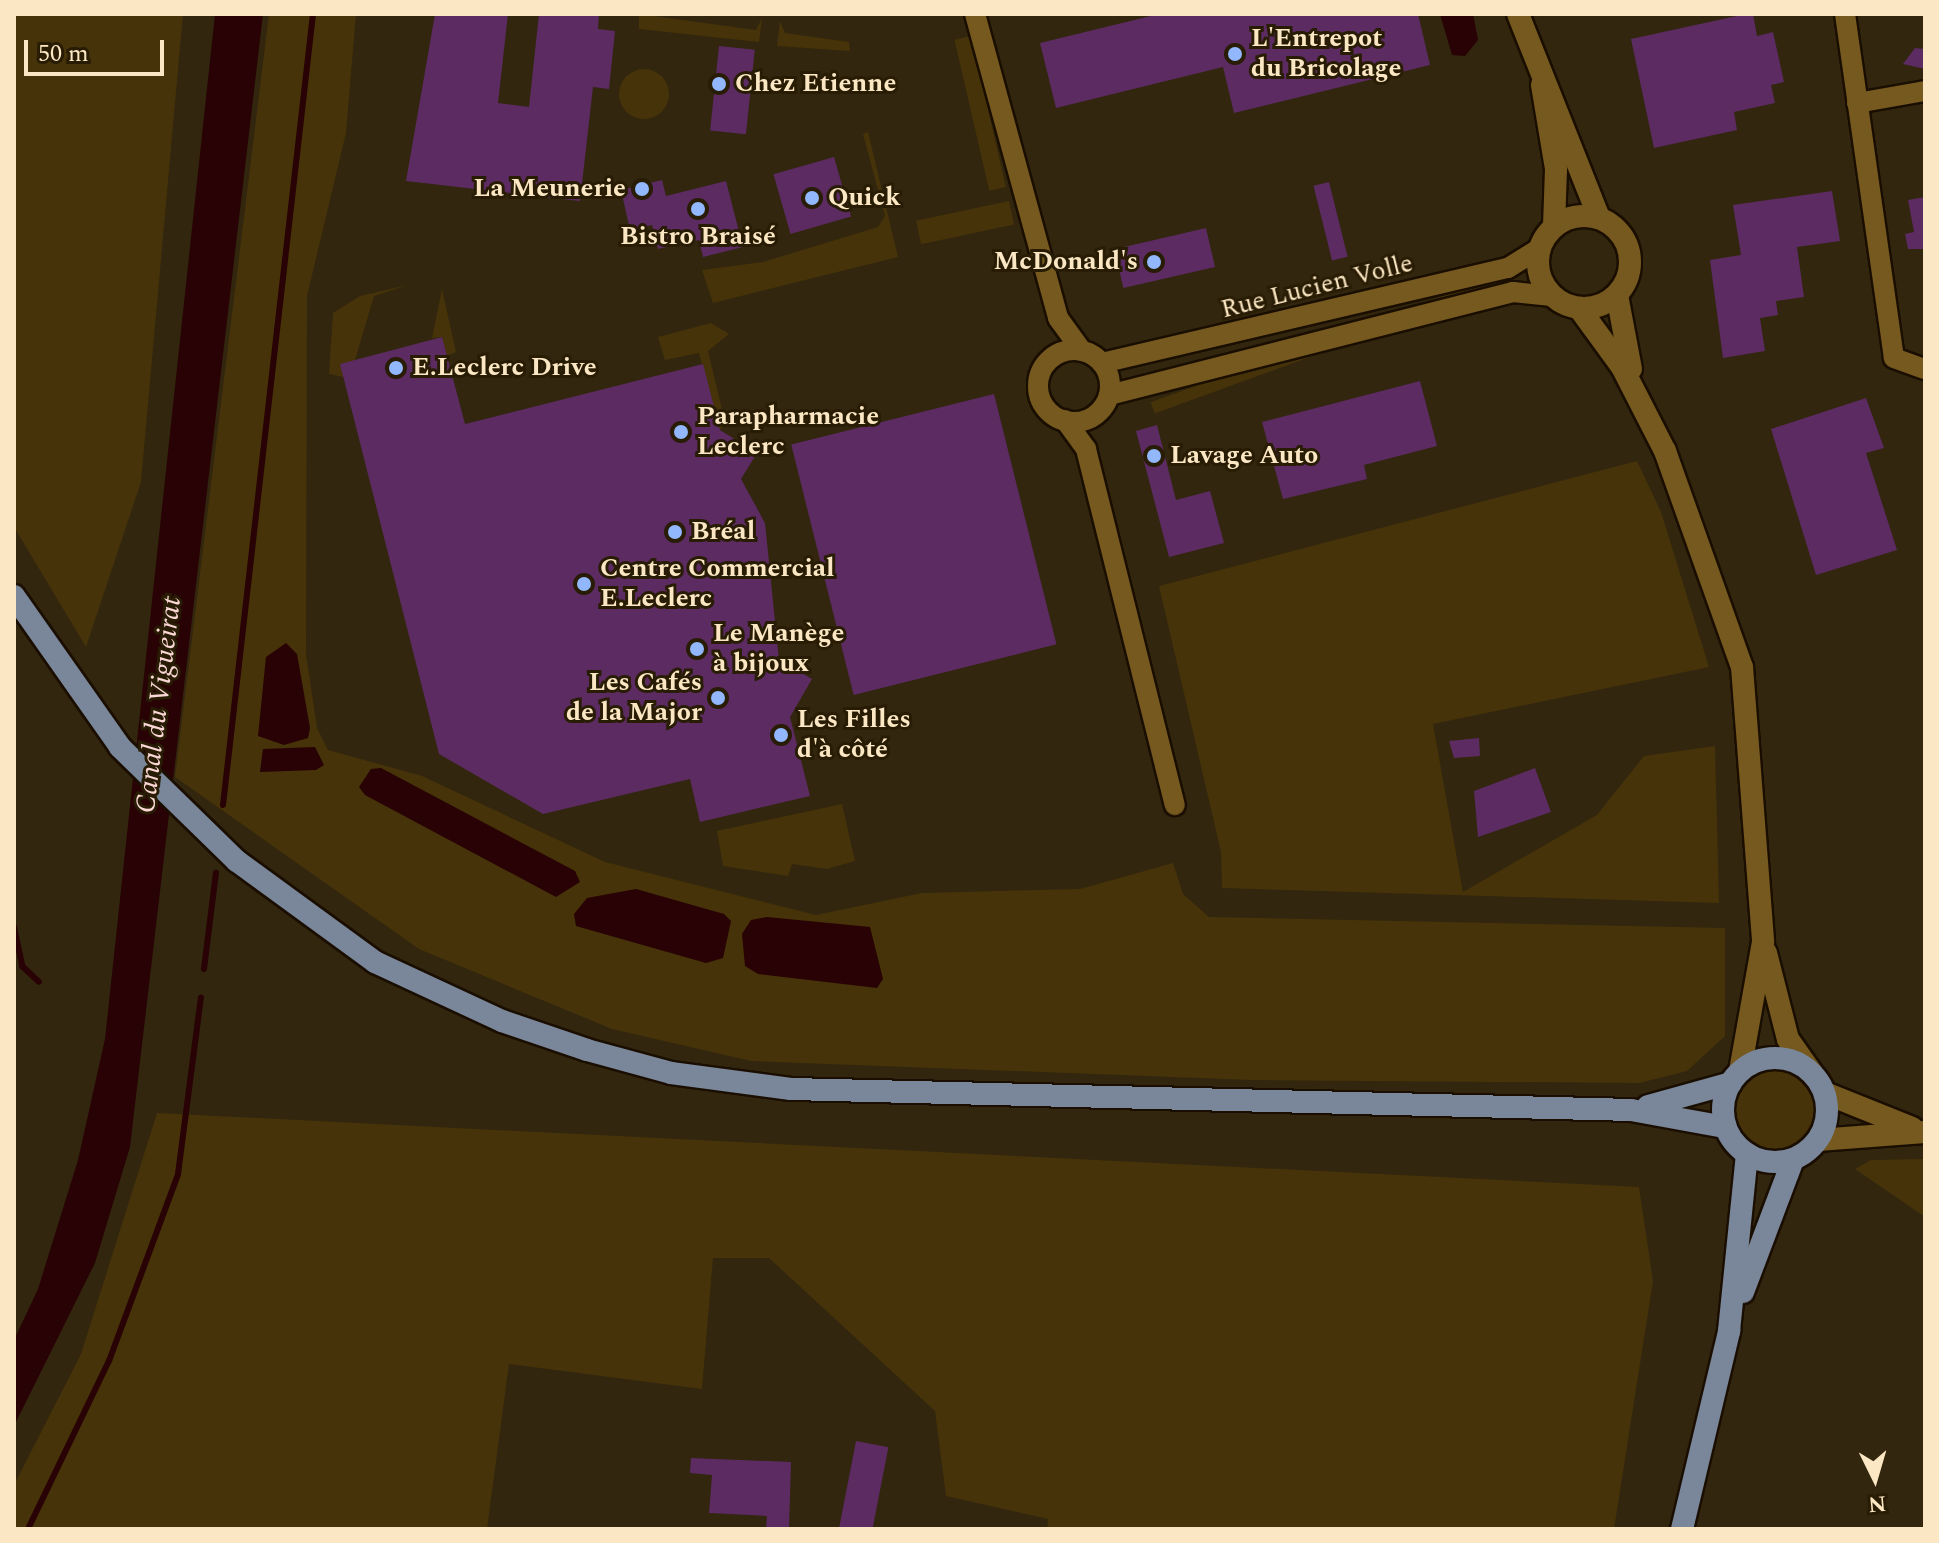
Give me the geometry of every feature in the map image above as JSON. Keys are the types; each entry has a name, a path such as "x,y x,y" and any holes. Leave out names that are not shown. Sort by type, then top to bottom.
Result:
{"main road":[{"path":"1518,14 1599,218 1618,230 1630,253 1617,295 1643,404"},
{"path":"1543,80 1556,169 1554,227 1539,249 1539,274 1552,296 1579,308 1643,404 1682,492 1742,667 1763,942 1788,1039 1825,1093 1923,1132"},
{"path":"1554,227 1599,218"},
{"path":"1579,308 1617,295"},
{"path":"14,596 68,681 172,805 286,900 375,962 502,1021 671,1073 791,1089 1631,1110 1725,1127 1747,1154 1793,1160"},
{"path":"1725,1127 1763,942"},
{"path":"1631,1110 1784,1059 1812,1073"},
{"path":"1818,1140 1825,1093"},
{"path":"1682,1529 1729,1331 1793,1160 1818,1140 1923,1132"},
{"path":"1729,1331 1747,1154"}],"street":[{"path":"975,14 1058,318 1082,351 1102,363 1109,395"},
{"path":"1845,14 1894,358 1924,374"},
{"path":"1857,103 1925,91"},
{"name":"Rue Lucien Volle","path":"1102,363 1508,268 1539,249"},
{"path":"1086,449 1097,413 1109,395 1513,292 1552,296"},
{"path":"1058,318 1039,395 1065,420 1086,449 1175,805"},
{"path":"1048,361 1082,351"},
{"path":"1065,420 1097,413"}],"shaded area":[{"path":"14,14 183,14 141,482 86,647 14,527"},
{"path":"269,14 356,14 346,133 307,296 306,654 317,728 328,750 422,776 605,862 816,915 922,893 1080,889 1173,863 1183,894 1209,917 1725,928 1725,1036 1687,1071 1639,1083 1251,1080 751,1061 612,1029 419,949 175,777"},
{"path":"639,14 756,30 762,18 759,42 639,29"},
{"path":"780,21 785,33 849,42 850,51 777,46"},
{"path":"971,36 1006,187 989,191 954,40"},
{"path":"644,69 662,76 669,94 662,112 644,119 626,112 619,94 626,76"},
{"path":"868,132 898,257 713,303 702,270 763,262 878,227 885,216 863,134"},
{"path":"1009,201 1014,224 921,244 916,221"},
{"path":"1503,274 1507,285 1155,414 1151,402"},
{"path":"408,285 374,296 355,360 344,377 329,374 333,313 360,296"},
{"path":"442,289 456,352 447,356 442,337 432,338"},
{"path":"711,323 729,334 708,351 725,422 720,430 699,353 665,360 658,337"},
{"path":"1637,461 1661,512 1709,667 1433,724 1463,892 1597,815 1644,756 1715,746 1719,903 1222,888 1221,852 1159,586"},
{"path":"842,804 855,861 827,869 792,864 788,876 723,866 717,831"},
{"path":"1775,1071 1790,1074 1807,1088 1814,1110 1811,1125 1797,1142 1775,1149 1760,1146 1743,1132 1736,1110 1739,1095 1753,1078"},
{"path":"157,1113 1639,1187 1653,1281 1614,1529 1047,1529 1048,1519 946,1496 935,1411 769,1258 713,1258 702,1389 509,1364 487,1529 14,1529 14,1485 81,1354"},
{"path":"1925,1159 1925,1217 1855,1169 1871,1160"}],"water":[{"name":"Canal du Vigueirat","path":"215,14 263,14 130,1147 95,1263 14,1426 14,1340 38,1289 78,1160 105,1039"},
{"path":"1440,14 1473,14 1478,40 1465,56 1452,55"},
{"path":"286,643 297,654 310,728 308,738 284,745 258,736 266,657"},
{"path":"315,747 324,765 316,770 260,772 263,749"},
{"path":"381,768 575,871 580,882 556,897 365,795 359,787 371,769"},
{"path":"636,889 724,914 731,921 723,958 706,963 576,926 574,914 587,898"},
{"path":"767,917 870,927 883,979 877,988 758,974 745,966 742,934 751,920"}],"building":[{"path":"435,14 508,14 498,103 529,107 539,14 599,14 598,29 615,31 609,89 593,87 580,201 406,181"},
{"name":"L'Entrepot du Bricolage","path":"1159,14 1418,14 1430,65 1234,113 1223,67 1056,108 1040,43"},
{"path":"1753,14 1757,36 1773,32 1784,82 1771,85 1775,103 1734,112 1737,130 1654,148 1631,39"},
{"path":"719,46 755,50 746,134 710,131"},
{"path":"1915,48 1925,49 1925,69 1903,64"},
{"name":"Quick","path":"834,157 851,217 791,234 773,174"},
{"path":"662,180 666,196 726,181 743,247 703,257 699,240 658,249 652,225 630,230 621,190"},
{"path":"1329,182 1348,257 1332,261 1313,186"},
{"path":"1832,191 1840,241 1797,247 1804,297 1776,301 1778,315 1760,318 1765,351 1723,358 1710,260 1741,255 1733,205"},
{"path":"1925,197 1925,249 1908,249 1905,234 1914,232 1908,200"},
{"path":"1206,228 1215,267 1123,288 1114,249"},
{"name":"Centre Commercial E.Leclerc","path":"442,337 465,424 703,364 720,430 757,453 741,479 765,523 779,660 812,679 790,717 810,796 700,822 690,779 543,814 439,754 340,364"},
{"path":"1420,381 1437,446 1364,465 1367,479 1283,499 1262,422"},
{"path":"994,394 1056,644 854,695 791,445"},
{"path":"1866,398 1884,448 1866,453 1897,550 1816,575 1771,429"},
{"path":"1157,425 1176,500 1210,491 1224,543 1169,557 1136,431"},
{"path":"1479,738 1480,756 1454,758 1449,741"},
{"path":"1535,768 1551,812 1478,837 1474,791"},
{"path":"856,1441 888,1447 873,1529 839,1529"},
{"path":"691,1458 791,1462 789,1529 766,1529 767,1516 709,1513 712,1475 690,1473"}],"waterway":[{"path":"223,805 313,14"},
{"path":"204,969 216,873"},
{"path":"14,927 22,966 39,982"},
{"path":"28,1529 109,1361 178,1174 201,997"}],"place":[{"name":"L'Entrepot du Bricolage","path":"1235,54"},
{"name":"Chez Etienne","path":"719,84"},
{"name":"La Meunerie","path":"642,189"},
{"name":"Quick","path":"812,198"},
{"name":"Bistro Braisé","path":"698,209"},
{"name":"McDonald's","path":"1154,262"},
{"name":"E.Leclerc Drive","path":"396,368"},
{"name":"Parapharmacie Leclerc","path":"681,432"},
{"name":"Lavage Auto","path":"1154,456"},
{"name":"Bréal","path":"675,532"},
{"name":"Centre Commercial E.Leclerc","path":"584,584"},
{"name":"Le Manège à bijoux","path":"697,649"},
{"name":"Les Cafés de la Major","path":"718,698"},
{"name":"Les Filles d'à côté","path":"781,735"}]}
